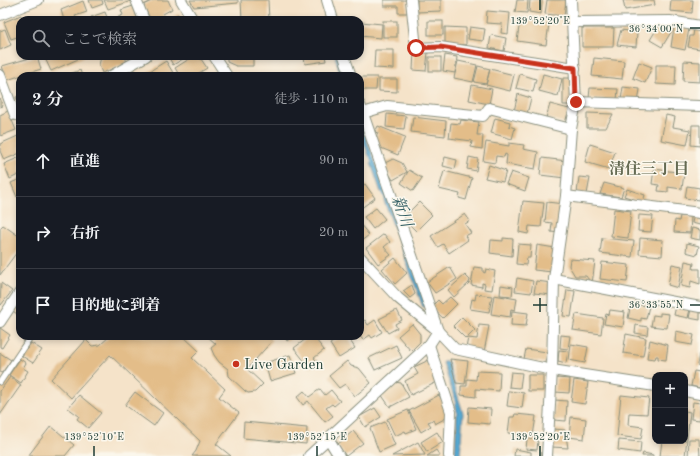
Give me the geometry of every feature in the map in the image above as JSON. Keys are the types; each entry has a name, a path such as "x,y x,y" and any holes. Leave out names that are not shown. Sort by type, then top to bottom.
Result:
{"street":[{"path":"0,15 38,0"},
{"path":"136,0 142,16"},
{"path":"181,0 191,16"},
{"path":"327,0 332,16"},
{"path":"411,0 416,48 440,47 575,68"},
{"path":"547,456 552,370 554,279 566,196 571,129 576,102 571,0"},
{"path":"572,22 670,21 700,26"},
{"path":"118,72 139,60"},
{"path":"217,60 224,72"},
{"path":"345,60 350,72"},
{"path":"0,75 15,115"},
{"path":"576,102 700,106"},
{"path":"364,109 387,106 483,116 489,108 571,129"},
{"path":"309,456 430,345 438,331 364,118"},
{"path":"566,196 700,213"},
{"path":"364,261 398,298 438,331 455,348 552,370 652,386"},
{"path":"554,279 700,307"},
{"path":"0,322 16,298"},
{"path":"430,345 451,412 449,456"},
{"path":"688,392 700,394"},
{"path":"328,438 339,456"}],"lane":[{"path":"0,382 28,340"}],"water":[{"path":"336,60 340,60 344,72 340,72"},
{"path":"364,131 372,154 369,156 364,143"},
{"path":"375,161 385,191 381,192 371,163"},
{"path":"388,199 427,306 423,307 384,200"},
{"path":"447,361 463,413 460,456 455,456 457,412 455,400 443,362"}],"building":[{"path":"89,0 102,0 103,4 92,8"},
{"path":"104,0 131,0 131,1 108,9"},
{"path":"154,0 168,0 172,9 163,14 164,16 149,16 143,5"},
{"path":"190,0 238,0 238,3 194,7"},
{"path":"241,0 268,0 269,16 242,16"},
{"path":"384,0 407,0 407,13 398,13 398,6 384,6"},
{"path":"417,0 441,0 441,11 417,12"},
{"path":"517,0 528,0 527,13 515,12"},
{"path":"530,0 542,0 541,14 529,12"},
{"path":"547,0 566,0 564,16 545,14"},
{"path":"623,0 654,0 655,5 625,10"},
{"path":"671,0 693,0 692,13 670,11"},
{"path":"83,1 87,12 75,16 63,16 61,10"},
{"path":"133,6 137,16 121,16 123,15 121,10"},
{"path":"487,11 510,13 508,34 501,33 502,24 486,23"},
{"path":"105,12 106,16 94,16"},
{"path":"16,17 16,37 11,39 4,22"},
{"path":"520,20 549,24 546,45 517,41"},
{"path":"383,21 397,21 397,37 383,37"},
{"path":"428,21 443,21 443,35 428,35"},
{"path":"364,22 382,24 381,38 364,36"},
{"path":"659,25 671,32 662,47 650,40"},
{"path":"445,27 466,28 466,45 445,44"},
{"path":"470,27 485,29 483,41 468,39"},
{"path":"674,27 689,29 685,50 671,47"},
{"path":"582,28 614,28 613,47 582,47"},
{"path":"5,29 11,45 0,50 0,31"},
{"path":"694,29 700,30 700,49 688,47 690,36 693,36"},
{"path":"621,30 637,32 636,47 617,45"},
{"path":"491,35 506,38 504,51 489,48"},
{"path":"375,50 394,50 394,69 374,68"},
{"path":"414,51 428,52 426,71 413,70"},
{"path":"445,55 457,57 455,73 443,71"},
{"path":"429,57 441,57 441,71 429,71"},
{"path":"594,58 624,61 622,79 592,76"},
{"path":"23,60 38,60 41,69 32,72 16,72 16,77 7,80 2,66"},
{"path":"46,60 76,60 51,71"},
{"path":"100,60 126,60 127,63 104,72 102,72 99,65"},
{"path":"170,60 181,60 173,65"},
{"path":"188,60 202,60 207,68 200,72 178,72 175,68"},
{"path":"227,60 253,60 253,66 236,66 227,62"},
{"path":"304,60 326,61 305,64"},
{"path":"166,61 173,72 148,72"},
{"path":"458,61 477,65 473,82 454,78"},
{"path":"684,61 700,62 700,82 683,81"},
{"path":"639,62 652,67 645,83 633,78"},
{"path":"656,65 676,65 675,85 656,84"},
{"path":"478,66 490,69 486,84 474,82"},
{"path":"490,69 514,75 510,91 486,85"},
{"path":"520,74 536,79 533,92 516,88"},
{"path":"543,74 562,79 558,96 539,91"},
{"path":"364,77 377,77 376,90 364,90"},
{"path":"563,78 571,78 572,105 563,105"},
{"path":"379,79 397,79 397,92 379,91"},
{"path":"472,85 492,89 489,104 469,100"},
{"path":"623,87 640,89 638,103 621,100"},
{"path":"590,88 618,89 617,100 589,98"},
{"path":"518,94 531,98 527,114 514,111"},
{"path":"0,98 3,106 0,107"},
{"path":"550,104 569,109 565,123 546,118"},
{"path":"8,111 16,130 0,136 0,115"},
{"path":"587,113 613,114 606,128 587,128"},
{"path":"387,114 406,116 404,129 386,127"},
{"path":"666,115 675,117 673,127 690,130 687,145 661,140"},
{"path":"413,117 446,121 445,136 411,132"},
{"path":"495,118 510,122 509,126 515,128 512,139 491,133"},
{"path":"461,120 479,122 477,135 483,135 482,149 471,147 472,141 449,138 451,123 460,124"},
{"path":"692,125 700,125 700,146 691,145"},
{"path":"378,126 405,137 398,155 376,146 374,142 378,133 375,132"},
{"path":"16,137 16,155 4,160 0,151 0,144"},
{"path":"486,142 509,146 509,143 524,145 523,149 538,152 535,169 506,164 507,155 505,154 504,157 496,156 495,163 483,161"},
{"path":"590,144 615,152 609,169 585,162"},
{"path":"445,157 457,160 455,169 443,166"},
{"path":"469,157 478,159 476,171 467,169"},
{"path":"542,158 567,161 565,178 540,175"},
{"path":"16,159 16,176 10,179 4,164"},
{"path":"393,159 402,163 407,172 393,180 383,164"},
{"path":"489,165 506,171 503,182 485,178"},
{"path":"654,169 684,173 682,189 668,187 668,192 658,191 659,185 652,184"},
{"path":"409,170 422,178 413,191 401,183"},
{"path":"444,171 472,178 466,200 459,198 460,194 439,189"},
{"path":"511,172 529,178 525,191 506,184"},
{"path":"579,177 590,178 587,194 577,193"},
{"path":"16,181 16,195 11,183"},
{"path":"604,183 624,188 621,197 600,194"},
{"path":"364,185 375,198 364,206"},
{"path":"687,186 700,188 699,200 685,198"},
{"path":"627,189 645,195 643,202 624,196"},
{"path":"523,201 544,203 541,227 529,226 528,234 519,232"},
{"path":"419,202 432,215 416,231 403,218"},
{"path":"547,202 564,204 560,233 551,232 552,223 545,222"},
{"path":"376,208 385,219 373,229 364,217"},
{"path":"614,209 631,211 628,238 611,236"},
{"path":"465,214 470,221 465,224 471,233 465,236 468,240 449,253 443,244 438,247 431,236"},
{"path":"694,214 700,215 700,225 692,223"},
{"path":"639,215 653,216 651,232 638,231"},
{"path":"680,216 691,217 690,233 674,232 675,220 679,221"},
{"path":"3,225 16,234 16,253 0,275 0,228"},
{"path":"692,228 700,230 700,240 690,238"},
{"path":"364,229 369,235 364,239"},
{"path":"384,234 390,242 384,247 391,255 378,264 366,248"},
{"path":"503,238 513,239 512,256 490,253 491,240 503,241"},
{"path":"602,238 634,241 632,257 600,253"},
{"path":"640,238 663,240 662,256 639,254"},
{"path":"687,243 699,246 697,255 686,252"},
{"path":"518,244 531,245 530,258 527,258 526,265 516,264"},
{"path":"537,245 555,248 552,272 534,270"},
{"path":"395,258 407,273 395,284 382,269"},
{"path":"570,259 595,261 592,284 586,276 575,276 569,266"},
{"path":"685,261 694,263 693,269 700,269 700,284 691,281 690,288 681,286"},
{"path":"602,262 629,265 627,282 600,279"},
{"path":"672,264 682,266 678,288 668,285"},
{"path":"450,267 457,279 435,293 427,282"},
{"path":"474,267 483,268 483,272 485,273 486,269 495,271 492,290 484,289 485,284 482,283 482,287 471,285"},
{"path":"465,275 470,280 469,283 454,297 448,290"},
{"path":"517,278 533,281 531,293 515,291"},
{"path":"536,281 552,283 551,295 534,293"},
{"path":"1,283 12,291 0,305"},
{"path":"412,285 415,294 410,298 403,291"},
{"path":"501,285 513,287 512,296 500,295"},
{"path":"567,290 575,291 571,317 563,316"},
{"path":"476,294 492,296 489,312 470,309 472,299 475,300"},
{"path":"494,295 517,299 515,310 511,309 510,317 491,314"},
{"path":"450,297 457,304 443,318 431,307 438,300 442,304"},
{"path":"16,299 16,313 10,309"},
{"path":"631,304 649,306 646,319 641,318 641,321 628,318"},
{"path":"676,306 690,309 688,318 674,315"},
{"path":"691,309 700,311 700,320 689,318"},
{"path":"397,310 402,320 395,324 397,328 388,333 379,319"},
{"path":"610,310 625,312 623,327 604,324 606,314 609,315"},
{"path":"512,311 528,313 526,326 511,325"},
{"path":"660,313 669,314 667,328 651,326 653,315 660,316"},
{"path":"576,314 603,318 601,334 573,330"},
{"path":"462,317 475,330 466,339 453,326"},
{"path":"375,320 382,332 372,338 370,335 364,339 364,321 368,325"},
{"path":"412,324 420,334 420,342 411,351 398,336"},
{"path":"479,325 489,326 484,352 466,348 468,338 477,339"},
{"path":"636,325 648,327 647,335 635,333"},
{"path":"0,328 10,335 2,348 0,347"},
{"path":"676,331 694,335 692,345 675,342"},
{"path":"626,334 646,338 643,356 623,353"},
{"path":"561,335 570,336 568,349 560,348"},
{"path":"86,340 92,346 100,345 106,340 187,340 199,351 192,358 225,389 219,397 239,413 216,444 231,456 192,456 200,441 110,355 71,398 51,379"},
{"name":"Live Garden","path":"212,340 271,340 272,341 247,369 263,384 255,392 248,393 229,376 228,369 219,362 211,348 216,344"},
{"path":"305,340 316,340 324,350 314,358 318,362 310,368 294,348"},
{"path":"336,340 350,340 355,348 339,358 330,344"},
{"path":"650,340 668,345 666,360 658,359 658,356 656,356 655,359 647,358"},
{"path":"31,343 42,350 33,363 22,356"},
{"path":"571,344 588,347 585,363 569,360"},
{"path":"396,345 402,358 375,370 369,358"},
{"path":"526,349 547,352 545,363 524,359"},
{"path":"559,350 568,351 566,363 558,361"},
{"path":"0,353 11,360 2,373 0,372"},
{"path":"700,354 700,366 697,365"},
{"path":"290,355 296,373 270,381 265,363"},
{"path":"20,359 26,363 23,368 28,371 21,383 9,375"},
{"path":"450,359 468,361 465,384 456,383"},
{"path":"429,360 439,381 411,395 405,381 418,374 414,367"},
{"path":"347,361 351,366 359,368 371,383 355,396 345,384 339,388 329,376"},
{"path":"477,371 500,372 499,391 476,389 476,397 461,395 461,386 467,386 467,379 476,380"},
{"path":"694,371 700,372 700,388 691,386"},
{"path":"511,372 522,373 520,388 509,387"},
{"path":"528,375 543,375 543,391 528,391"},
{"path":"10,377 21,385 0,415 0,391"},
{"path":"556,378 570,379 569,393 555,392"},
{"path":"574,380 588,382 585,404 571,402"},
{"path":"395,382 401,383 409,397 390,407 381,394"},
{"path":"320,389 325,395 331,390 340,401 334,406 332,404 326,408 333,416 325,422 308,401 303,405 297,397 304,391 309,397"},
{"path":"509,391 524,393 522,408 507,406"},
{"path":"135,392 163,413 154,426 125,405"},
{"path":"79,395 101,413 88,428 77,419 79,416 68,408"},
{"path":"439,395 446,408 446,418 435,424 433,420 428,422 431,426 421,432 409,411"},
{"path":"621,395 649,398 647,414 629,413 628,425 643,427 641,439 617,436"},
{"path":"555,400 567,401 566,421 554,420"},
{"path":"693,402 700,403 700,420 691,419"},
{"path":"469,407 491,409 490,424 468,422"},
{"path":"375,408 381,417 365,427 359,417"},
{"path":"408,410 416,429 406,433 405,431 395,436 387,419"},
{"path":"688,412 690,412 688,430"},
{"path":"515,414 536,416 533,436 508,433 510,417 514,417"},
{"path":"571,417 586,419 584,439 569,437"},
{"path":"244,422 307,428 306,444 243,438"},
{"path":"385,422 395,445 379,452 370,428"},
{"path":"51,426 74,445 65,456 28,456"},
{"path":"553,429 565,430 568,448 552,447"},
{"path":"353,431 363,443 346,456 337,445"},
{"path":"437,432 443,442 427,452 421,442"},
{"path":"527,439 538,440 537,450 526,449"},
{"path":"689,439 699,439 700,456 688,456"},
{"path":"619,440 641,442 640,453 618,450"},
{"path":"418,442 425,455 392,456"},
{"path":"662,444 686,444 685,456 660,456"},
{"path":"515,449 531,452 531,456 514,456"},
{"path":"436,450 440,456 427,456"},
{"path":"643,453 653,455 653,456 642,456"}],"waterway":[{"name":"新川","path":"370,152 374,165"},
{"name":"新川","path":"382,187 388,202"}],"place":[{"name":"Live Garden","path":"236,364"}],"district":[{"name":"清住三丁目","path":"649,168"}],"route":[{"path":"416,48 440,47 575,68 576,102"}]}
